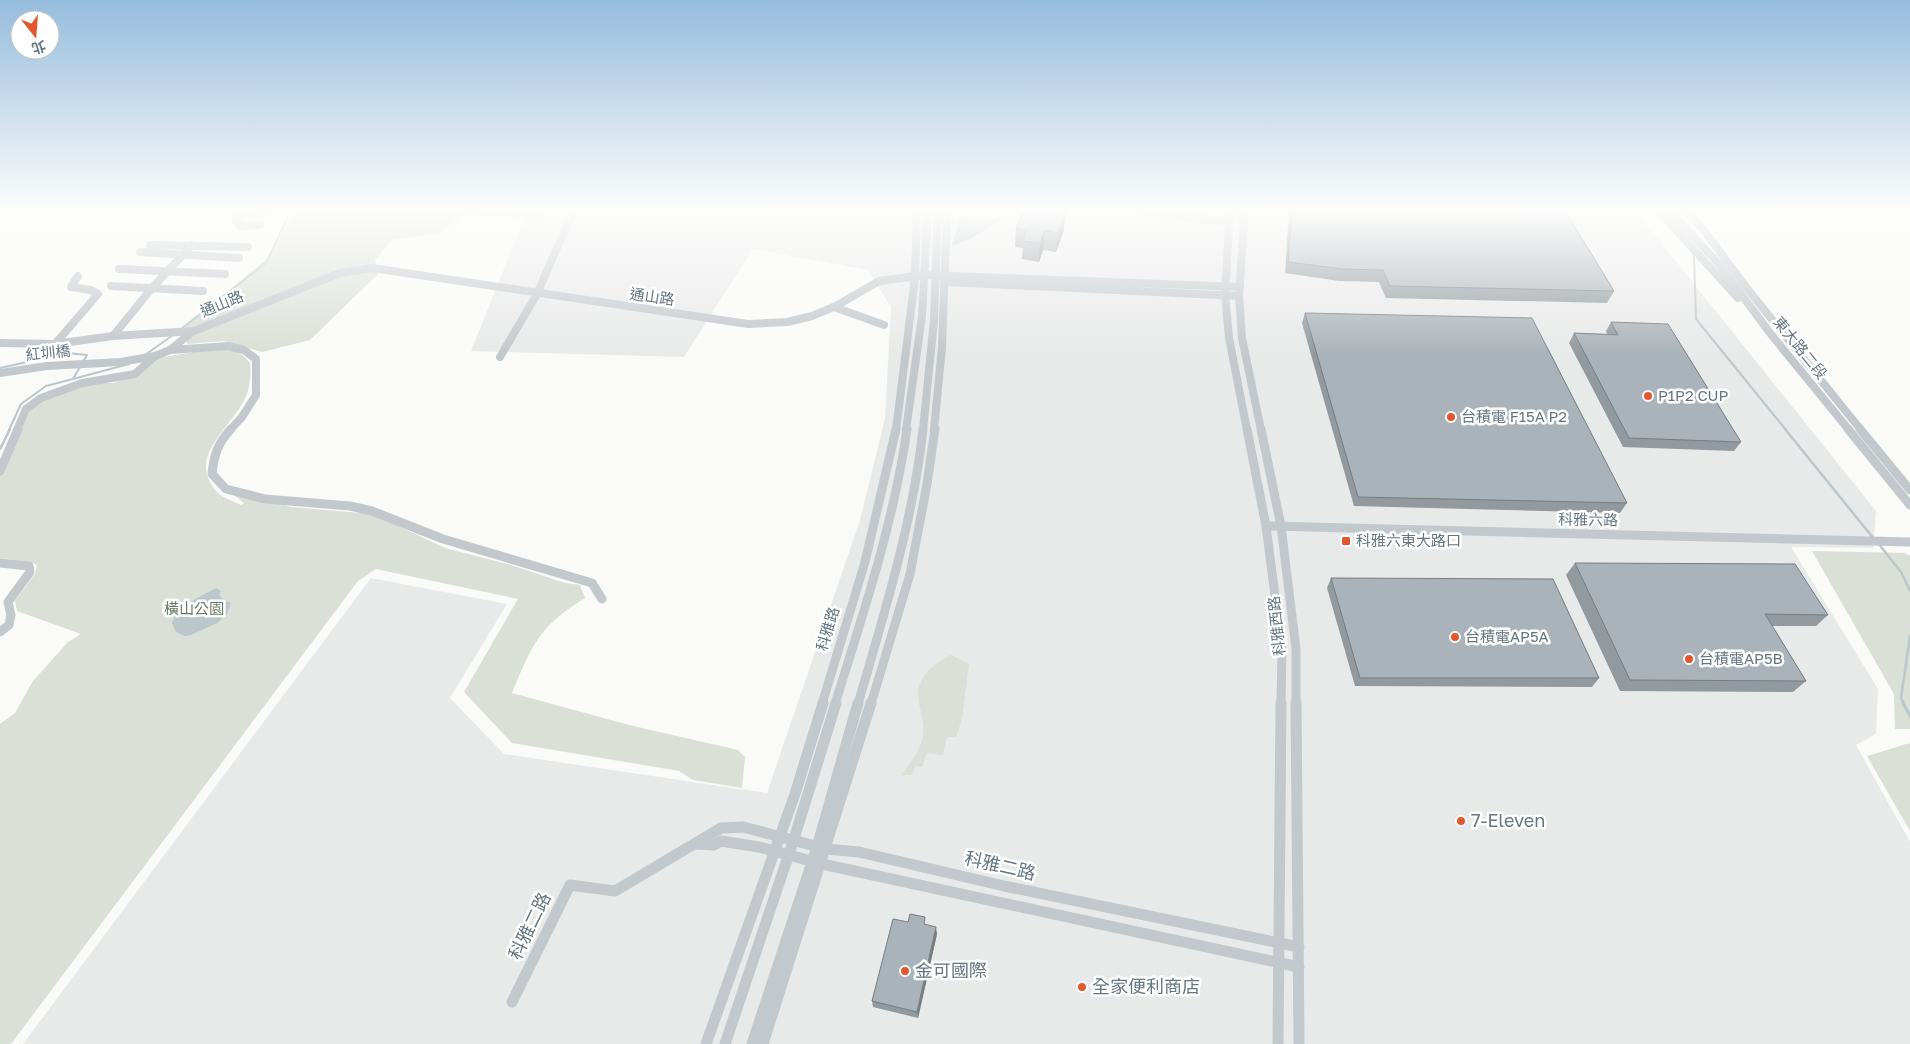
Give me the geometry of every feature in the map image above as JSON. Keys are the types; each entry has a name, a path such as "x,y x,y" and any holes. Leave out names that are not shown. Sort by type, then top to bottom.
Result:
{"street":[{"path":"113,336 152,288 180,258"},
{"path":"500,356 537,294 553,258"},
{"name":"科雅路","path":"725,1044 793,842 874,576 903,455 922,316 920,258"},
{"name":"科雅路","path":"706,1044 795,794 866,562 893,449 923,258"},
{"path":"822,848 894,578 920,456 934,320 941,278 940,258"},
{"path":"752,1044 822,848 913,558 924,506 936,404 943,258"},
{"name":"科雅西路","path":"1227,258 1225,291 1229,338 1266,526 1282,650 1278,1044"},
{"name":"科雅西路","path":"1241,258 1239,292 1242,338 1281,526 1296,649 1299,1044"},
{"path":"1701,258 1770,333"},
{"name":"東大路二段","path":"1713,258 1770,333 1910,505"},
{"name":"東大路二段","path":"1725,258 1835,400 1910,490"},
{"path":"119,269 225,274"},
{"name":"通山路","path":"0,343 55,344 113,336 194,331 340,273 359,270 386,270 735,324 757,325 775,325 802,319 834,308 880,281 921,278 1239,292"},
{"path":"55,344 98,294 91,290 71,287 78,276"},
{"path":"111,286 203,292"},
{"path":"834,308 884,324"},
{"path":"98,363 156,356 170,350 194,331"},
{"path":"170,350 228,346 244,350 256,359 256,395 242,417 220,442 213,462 212,474 226,489 265,499 350,506 372,511 443,539 592,583 602,599"},
{"path":"0,471 26,409 32,402 102,378 122,378 135,373 156,356"},
{"name":"紅圳橋","path":"0,373 76,363 98,363"},
{"name":"科雅六路","path":"1266,526 1910,542"},
{"path":"0,563 29,566 30,572 8,602 11,615 9,624 0,632"},
{"name":"科雅二路","path":"512,1002 570,885 615,890 697,844 721,828 743,827 793,842 822,848 859,852 1004,886 1299,947"},
{"name":"科雅二路","path":"697,844 714,845 721,841 760,847 817,863 1299,967"},
{"path":"763,1044 808,903 817,863"}],"shaded area":[{"path":"508,258 747,258 684,357 471,351"},
{"path":"801,258 1673,258 1876,511 1873,548 1791,547 1878,689 1876,734 1856,745 1910,842 1910,1044 23,1044 371,578 507,604 450,698 504,754 767,793 860,520 885,418 891,307 868,270"},
{"path":"216,588 221,591 219,595 225,601 231,603 227,614 217,623 191,635 185,636 176,632 172,623 177,610"}],"green space":[{"path":"268,258 377,258 375,260 378,274 310,340 262,352 223,341 187,344 185,326"},
{"name":"橫山公園","path":"228,346 245,357 250,363 250,375 247,394 241,406 215,441 209,453 206,466 208,478 219,494 241,505 244,503 226,489 291,507 373,514 445,548 511,565 565,583 580,585 585,598 557,618 539,638 525,662 512,693 629,725 738,750 745,757 742,788 693,780 679,771 512,743 464,692 518,599 376,569 358,581 11,1044 0,1044 0,724 15,713 33,681 68,642 81,634 17,611 15,601 35,574 37,565 30,562 0,558 0,475 7,465 28,410 44,399 85,385 113,383 135,375 158,358"},
{"path":"1812,551 1905,553 1910,556 1910,729 1895,729 1894,694"},
{"path":"951,655 969,664 962,719 956,737 947,737 943,755 927,753 922,767 916,766 911,775 902,775 917,752 923,737 923,724 918,694 919,687 931,668"},
{"path":"1910,743 1910,831 1867,756"}],"building":[{"path":"1288,258 1594,258 1614,291 1390,286 1383,270 1342,269 1288,262"},
{"name":"台積電 F15A P2","path":"1305,313 1532,318 1627,503 1358,497"},
{"name":"P1P2 CUP","path":"1611,322 1668,324 1741,442 1629,438 1574,333 1618,335"},
{"name":"台積電AP5B","path":"1575,563 1795,564 1828,615 1765,614 1806,681 1630,680"},
{"name":"台積電AP5A","path":"1331,578 1553,579 1599,678 1360,678"},
{"name":"金可國際","path":"910,914 925,917 924,924 936,927 917,1012 872,1001 893,919 908,922"}],"waterway":[{"path":"181,329 266,263 269,258"},
{"path":"1694,258 1696,319 1786,430"},
{"path":"145,355 173,335"},
{"path":"0,368 67,353 87,355 73,379"},
{"path":"73,379 129,364"},
{"path":"9,430 21,404 46,386 73,379"},
{"path":"0,449 10,429"},
{"path":"1785,429 1874,539"},
{"path":"1878,543 1901,572 1910,591"},
{"path":"1904,704 1901,698 1910,636"},
{"path":"1903,703 1910,716"}],"place":[{"name":"P1P2 CUP","path":"1648,396"},
{"name":"台積電 F15A P2","path":"1451,417"},
{"name":"科雅六東大路口","path":"1346,541"},
{"name":"台積電AP5A","path":"1455,637"},
{"name":"台積電AP5B","path":"1689,659"},
{"name":"7-Eleven","path":"1461,821"},
{"name":"金可國際","path":"905,971"},
{"name":"全家便利商店","path":"1082,987"}]}
